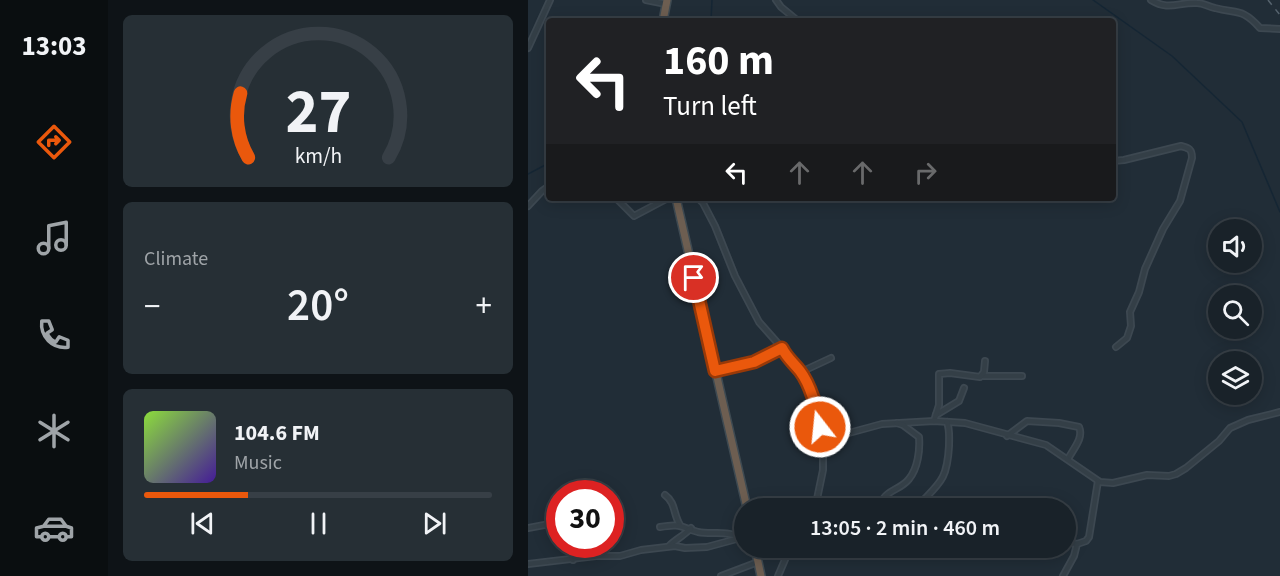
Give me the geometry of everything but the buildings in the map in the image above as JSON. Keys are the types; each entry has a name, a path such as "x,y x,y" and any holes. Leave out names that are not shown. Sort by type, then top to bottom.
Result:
{"highway":[{"path":"662,18 666,2"},
{"path":"677,201 745,498"},
{"path":"757,558 761,576"}],"street":[{"path":"528,48 550,0"},
{"path":"646,0 666,2"},
{"path":"776,0 781,8 794,18"},
{"path":"1151,0 1167,7 1198,3 1240,12 1254,19 1260,27 1280,29"},
{"path":"528,24 537,27"},
{"path":"1116,161 1181,146 1189,148 1192,152 1180,201 1163,229 1145,269 1139,292 1130,312 1131,326 1127,338 1116,347"},
{"path":"528,206 546,188"},
{"path":"619,201 633,216 662,201"},
{"path":"701,201 715,226 735,276 759,322 782,348 786,357 801,372 818,414 823,440 823,470 817,498"},
{"path":"715,371 754,362 782,348"},
{"path":"801,372 831,358"},
{"path":"982,376 985,361"},
{"path":"934,421 940,398 939,374 950,373 976,377 1022,376"},
{"path":"936,415 959,401 964,388"},
{"path":"823,440 871,426 895,423 934,421 984,426 1007,436 1046,445 1098,481 1113,483 1148,475 1176,474 1220,441 1230,428 1248,420 1280,412"},
{"path":"1007,436 1027,421 1079,427 1080,440 1068,459"},
{"path":"925,498 945,476 949,460 950,436 947,422"},
{"path":"885,498 887,494 909,479 920,448 919,437 903,425 895,423"},
{"path":"1063,576 1074,556 1077,544 1086,541 1089,537 1098,481"},
{"path":"665,495 674,505 675,517 680,525"},
{"path":"528,528 546,525"},
{"path":"660,527 680,525 698,531 734,534"},
{"path":"669,546 682,533 691,528"},
{"path":"528,564 596,556 620,556 669,546 707,547 734,540"},
{"path":"778,576 786,558"},
{"path":"721,576 758,562"}],"waterway":[{"path":"711,18 712,0"},
{"path":"1093,0 1172,56 1242,122 1280,212"},
{"path":"528,174 546,165"}],"railway":[{"path":"1268,0 1280,15"}],"route":[{"path":"694,278 715,371 754,362 782,348 786,357 801,372 818,414 820,427"}]}
